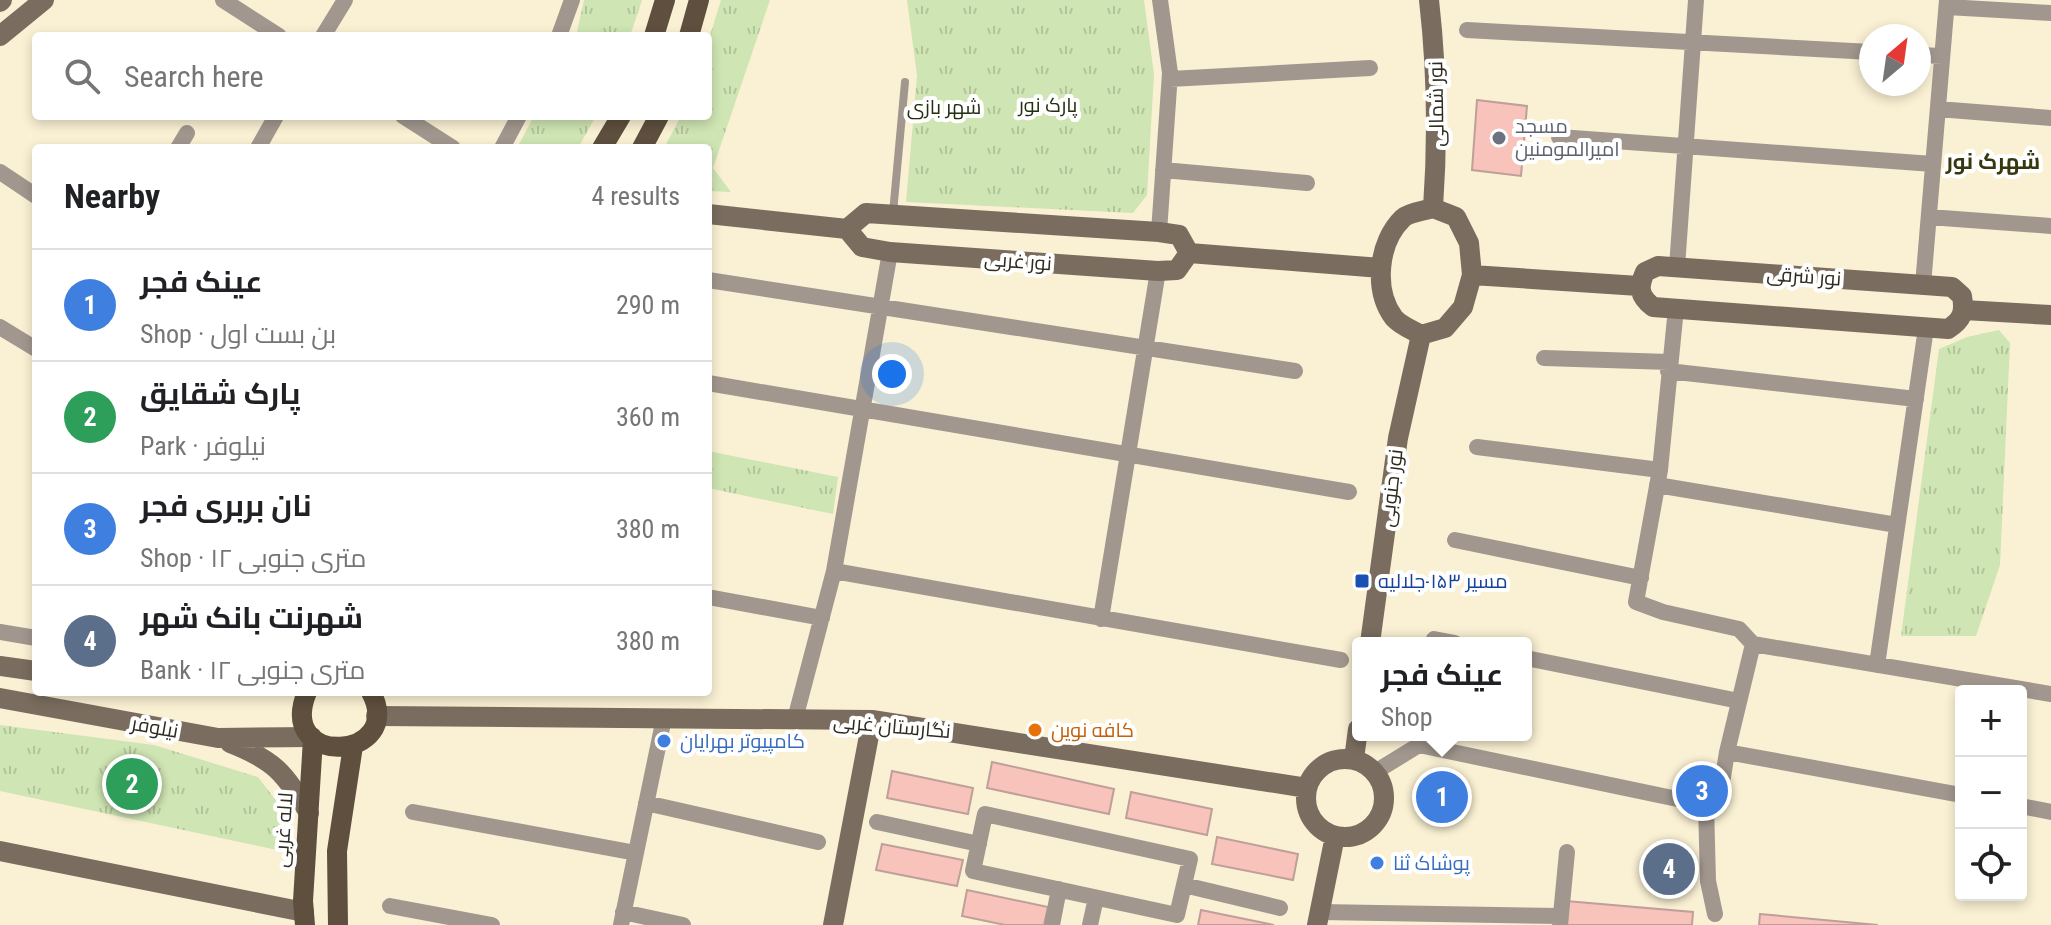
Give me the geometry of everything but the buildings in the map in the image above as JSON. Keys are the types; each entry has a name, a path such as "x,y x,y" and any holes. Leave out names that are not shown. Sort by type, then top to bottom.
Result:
{"main road":[{"path":"655,32 665,0"},
{"path":"690,32 699,0"},
{"path":"604,144 619,120"},
{"path":"644,144 657,120"},
{"name":"لاله غربی","path":"305,696 302,716 313,738 305,919"},
{"path":"313,738 332,748 353,746 369,734 374,700"},
{"path":"338,925 337,851 353,746"}],"street":[{"path":"0,36 44,0"},
{"path":"223,0 273,32"},
{"path":"325,32 345,0"},
{"path":"560,32 572,0"},
{"path":"1160,0 1170,79 1159,232 1179,235 1189,253"},
{"name":"نور شمالی","path":"1429,0 1437,89 1438,149 1433,208"},
{"path":"1677,267 1696,0"},
{"path":"1923,285 1947,3 2051,13"},
{"path":"1467,30 1859,51"},
{"path":"1931,56 1942,56"},
{"path":"1170,79 1370,68"},
{"path":"1938,109 2051,118"},
{"path":"260,144 274,120"},
{"path":"409,120 447,144"},
{"path":"504,144 517,120"},
{"path":"180,144 187,133"},
{"path":"1559,137 1933,164"},
{"path":"1163,170 1307,183"},
{"path":"0,172 32,193"},
{"path":"1433,208 1456,217 1469,243 1472,275 1463,307 1445,328 1421,335 1395,321 1383,297 1381,268 1387,240 1405,216 1433,208"},
{"name":"نور غربی","path":"847,229 866,213 893,213 1159,232"},
{"name":"نور غربی","path":"712,214 847,229 862,247 890,252 1158,271"},
{"path":"1929,217 2051,226"},
{"path":"795,719 834,571 890,252"},
{"path":"1189,253 1381,268"},
{"path":"1101,619 1158,271 1177,270 1189,253"},
{"name":"نور شرقی","path":"1658,266 1923,285 1952,287 1962,296 1964,310 1959,321 1948,329 1926,328 1653,307 1642,299 1639,286 1645,272 1658,266"},
{"path":"1472,275 1639,286"},
{"path":"712,281 1295,371"},
{"path":"1676,308 1658,478 1636,602 1663,612 1739,629 1753,644 2051,694"},
{"path":"1964,310 2051,315"},
{"path":"0,327 32,347"},
{"path":"1877,665 1926,328"},
{"name":"نور جنوبی","path":"1371,637 1398,438 1421,335"},
{"path":"1544,358 1668,367 1916,399"},
{"path":"712,384 1349,492"},
{"path":"1477,447 1658,478 1897,525"},
{"path":"1455,540 1641,578"},
{"path":"834,571 1341,660"},
{"path":"712,598 822,618"},
{"path":"0,632 32,637"},
{"path":"1714,920 1708,881 1706,805 1723,777 1753,644"},
{"path":"1532,659 1739,701"},
{"path":"0,666 32,670"},
{"name":"نیلوفر","path":"0,698 218,738 313,738"},
{"name":"نگارستان غربی","path":"374,700 664,718 872,720 1307,788"},
{"path":"664,718 622,919 683,925"},
{"path":"833,925 872,720"},
{"path":"218,738 263,756 288,780 309,813"},
{"path":"1354,759 1356,741"},
{"path":"1375,772 1419,745 1706,805"},
{"path":"1727,752 1955,794"},
{"path":"1354,759 1375,772 1385,794 1379,818 1371,828 1348,837 1335,836 1324,831 1308,812 1307,788 1311,777 1330,761 1354,759"},
{"path":"646,803 818,842"},
{"path":"2027,807 2051,812"},
{"path":"413,812 636,853"},
{"path":"985,814 1190,859 1184,885 1177,915 973,871 985,814"},
{"path":"877,822 979,844"},
{"path":"1335,836 1319,918 1560,920 1567,852"},
{"path":"0,851 305,919"},
{"path":"1184,885 1280,908"},
{"path":"1052,925 1059,889"},
{"path":"1090,925 1096,898"},
{"path":"390,906 492,925"}],"lane":[{"path":"893,213 905,82"}],"green space":[{"path":"584,0 642,0 631,32 577,32"},
{"path":"721,0 770,0 713,168 731,192 712,191 712,144 666,144 679,120 712,120 711,32"},
{"name":"پارک نور","path":"907,0 1144,0 1154,74 1147,195 1133,213 906,202 917,76"},
{"path":"532,120 594,120 580,144 519,144"},
{"path":"1999,330 2010,343 2000,565 1976,636 1901,636 1939,349 1967,337"},
{"path":"712,452 838,477 833,514 712,489"},
{"path":"0,725 154,745 258,777 283,810 277,850 0,791"}],"place":[{"name":"مسجد امیرالمومنین","path":"1499,138"},
{"name":"مسیر ۱۵۳-جلالیه","path":"1362,581"},
{"name":"کافه نوین","path":"1035,730"},
{"name":"کامپیوتر بهرایان","path":"664,741"},
{"name":"پارک شقایق","path":"132,784"},
{"name":"نان بربری فجر","path":"1702,791"},
{"name":"عینک فجر","path":"1442,797"},
{"name":"پوشاک ثنا","path":"1377,863"},
{"name":"شهرنت بانک شهر","path":"1669,869"}],"district":[{"name":"شهرک نور","path":"1993,161"}],"park label":[{"name":"شهر بازی","path":"944,107"}]}
